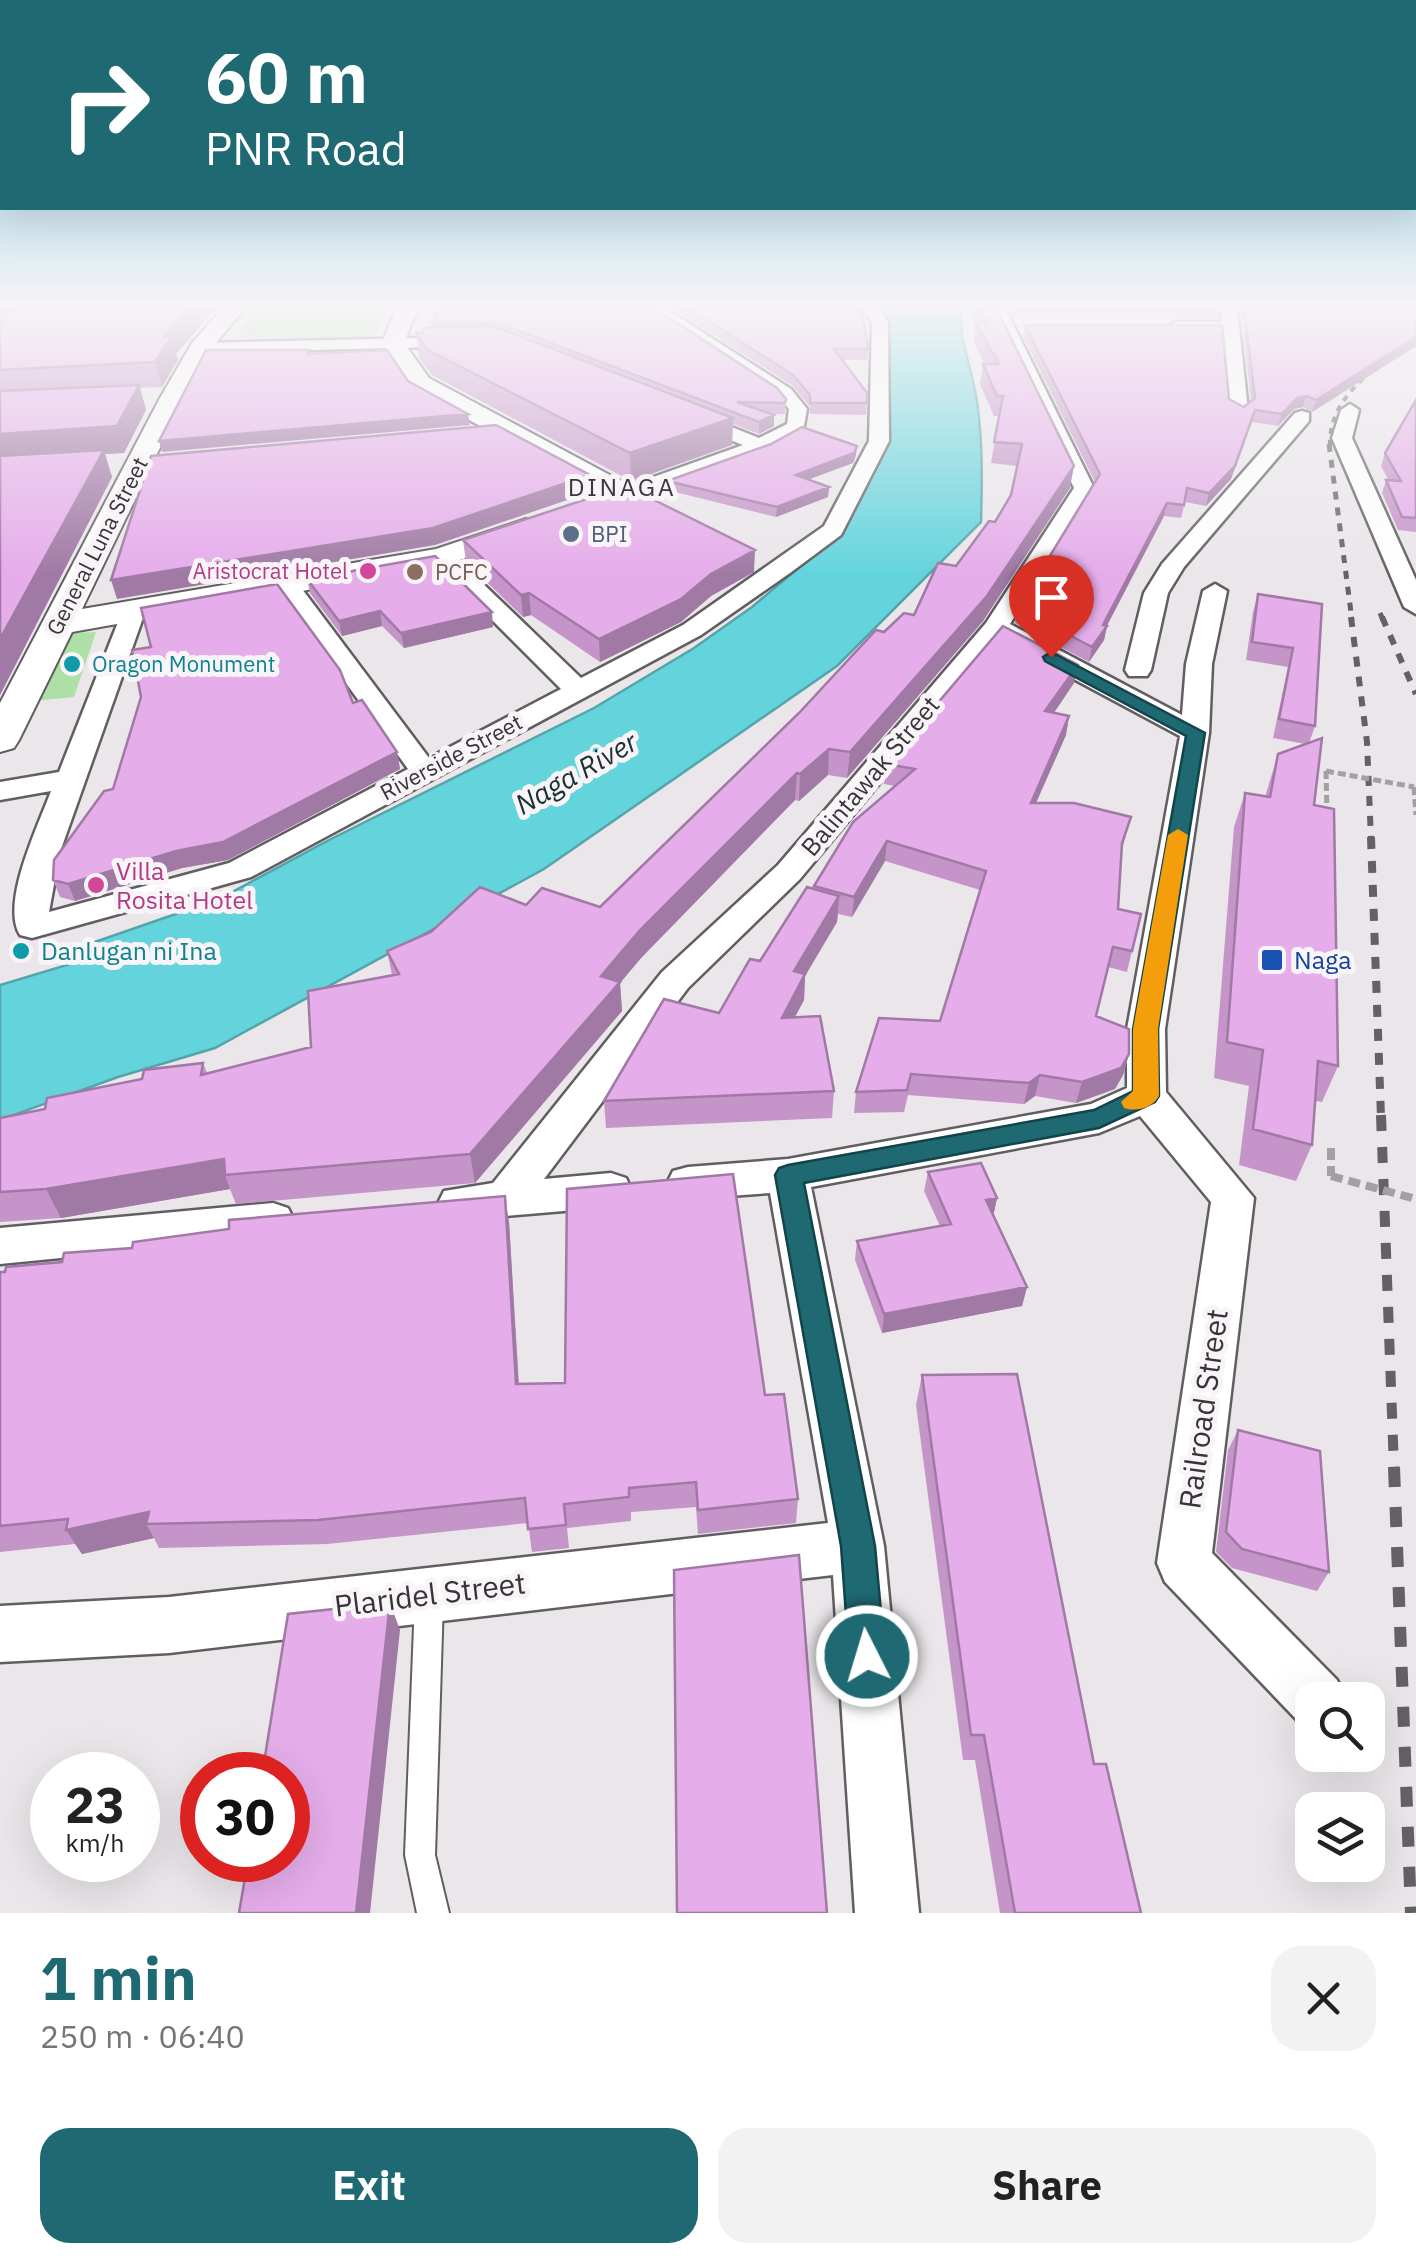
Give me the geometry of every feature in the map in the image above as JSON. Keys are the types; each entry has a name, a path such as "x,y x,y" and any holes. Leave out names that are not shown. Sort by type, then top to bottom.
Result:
{"main road":[{"path":"446,397 624,494"},
{"path":"134,400 172,398"},
{"name":"General Luna Street","path":"0,740 47,626 149,463 172,398"},
{"path":"99,466 149,463"},
{"path":"588,507 624,494"},
{"path":"47,626 442,557 551,519"}],"street":[{"path":"624,494 762,446 796,427 798,409 789,397"},
{"name":"Riverside Street","path":"16,931 240,870 692,630 773,564 833,530 879,441 879,397"},
{"name":"Balintawak Street","path":"506,1198 675,980 789,872 996,626 1084,488 1044,397"},
{"path":"1238,397 1239,410"},
{"path":"1350,410 1342,438 1416,607"},
{"path":"674,411 762,446"},
{"path":"1138,670 1156,593 1174,564 1302,417"},
{"path":"472,434 512,431"},
{"path":"624,494 659,510"},
{"path":"442,557 578,690"},
{"path":"288,586 424,770"},
{"path":"428,1206 788,1175 1099,1118 1146,1096 1146,1029 1196,733 1199,664 1215,590"},
{"name":"Riverside Street","path":"16,931 30,905 36,876 133,612"},
{"path":"996,626 1196,733"},
{"path":"1079,672 1199,664"},
{"path":"0,791 71,779"},
{"name":"Railroad Street","path":"1146,1096 1232,1198 1184,1563 1300,1682"},
{"path":"788,1175 858,1546 888,1913"},
{"path":"0,1246 312,1216"},
{"name":"Plaridel Street","path":"0,1634 170,1625 858,1546"}],"lane":[{"path":"429,1596 420,1855 432,1913"}],"path":[{"path":"1327,813 1326,771 1414,787 1416,816"},
{"path":"1332,1148 1330,1176 1416,1199"}],"green space":[{"path":"96,632 74,697 32,701 61,634"}],"water":[{"name":"Naga River","path":"887,397 976,397 982,462 981,522 837,666 544,869 215,1048 118,1077 0,1120 0,985 87,959 83,946 219,899 594,708 694,648 752,607 845,529 884,450"}],"building":[{"path":"0,397 132,397 117,426 0,434"},
{"path":"182,397 438,397 468,414 159,441"},
{"path":"521,397 679,397 733,418 630,453"},
{"path":"694,397 785,397 785,403 737,402 774,415 759,422"},
{"path":"810,397 867,397 867,403 810,403"},
{"path":"1003,397 1040,397 1074,466 987,596 850,752 829,749 797,773 640,930 601,976 620,982 470,1154 225,1175 224,1159 46,1189 0,1192 0,1118 45,1109 47,1098 142,1079 144,1070 203,1063 201,1075 311,1047 308,991 399,974 387,951 431,932 480,887 526,905 542,888 600,907 799,713 876,630 884,632 904,613 914,615 938,563 956,566 989,521 995,522 1011,495 1022,444 994,442"},
{"path":"1061,397 1229,397 1244,407 1255,398 1300,397 1282,414 1255,410 1235,466 1209,493 1187,488 1184,505 1167,503 1103,625 1107,626 1092,647 1018,608 1100,474"},
{"path":"1416,400 1416,518 1402,517 1386,480 1401,481 1385,453"},
{"path":"496,425 590,475 433,528 111,580 151,456"},
{"path":"802,427 857,446 854,453 796,475 829,487 777,507 667,481 771,444"},
{"path":"104,450 0,639 0,456"},
{"path":"626,486 755,550 711,574 681,599 599,639 529,593 521,595 463,540"},
{"path":"435,556 492,612 401,633 380,611 339,621 307,579"},
{"path":"277,584 340,670 353,703 362,700 397,752 223,842 176,851 68,884 53,880 54,860 104,791 113,789 141,697 132,650 151,647 141,608"},
{"path":"1258,594 1322,604 1315,726 1279,719 1293,648 1252,642"},
{"path":"1003,626 1078,665 1045,711 1069,716 1031,803 1074,803 1131,817 1122,843 1118,909 1141,914 1132,951 1113,947 1096,1016 1129,1029 1129,1054 1121,1068 1082,1082 1040,1075 1029,1083 911,1074 907,1090 856,1092 879,1018 940,1021 986,871 887,841 854,897 814,886 853,822 915,769 886,764"},
{"name":"Naga","path":"1322,738 1314,805 1334,809 1338,1066 1318,1061 1312,1145 1253,1129 1263,1050 1227,1042 1245,793 1270,797 1278,754"},
{"path":"807,887 839,896 794,971 805,974 782,1018 820,1016 834,1091 604,1101 664,999 719,1013 750,959 760,961"},
{"path":"981,1163 997,1198 986,1200 1027,1287 884,1314 857,1241 951,1224 928,1172"},
{"path":"733,1174 765,1395 784,1394 798,1499 698,1510 696,1482 629,1488 629,1497 564,1504 566,1525 528,1529 525,1498 318,1520 146,1524 149,1512 66,1530 68,1519 0,1526 0,1272 5,1272 6,1267 62,1262 64,1253 132,1248 133,1242 229,1229 229,1220 505,1196 516,1384 565,1383 567,1189"},
{"path":"1017,1374 1094,1764 1106,1764 1141,1913 1015,1913 984,1735 971,1735 922,1375"},
{"path":"1238,1430 1320,1451 1329,1572 1242,1549 1226,1532"},
{"path":"799,1555 827,1913 677,1913 674,1570"},
{"path":"390,1603 356,1913 239,1913 244,1882 310,1882 310,1752 266,1752 288,1614"}],"railway":[{"path":"1330,446 1337,411 1347,397"},
{"path":"1329,444 1352,620"},
{"path":"1380,613 1383,620"},
{"path":"1351,617 1367,742 1371,840"},
{"path":"1382,617 1416,694"},
{"path":"1371,837 1381,1117"},
{"path":"1381,1115 1394,1469"},
{"path":"1394,1467 1411,1913"}],"slow traffic":[{"path":"1133,1102 1146,1096 1146,1029 1178,835"}],"place":[{"name":"BPI","path":"571,534"},
{"name":"Aristocrat Hotel","path":"368,571"},
{"name":"PCFC","path":"415,572"},
{"name":"Oragon Monument","path":"72,664"},
{"name":"Villa Rosita Hotel","path":"96,885"},
{"name":"Danlugan ni Ina","path":"21,951"},
{"name":"Naga","path":"1272,960"}],"district":[{"name":"DINAGA","path":"622,487"}],"route":[{"path":"867,1656 858,1546 788,1175 1099,1118 1146,1096 1146,1029 1196,733 1051,657"}]}
